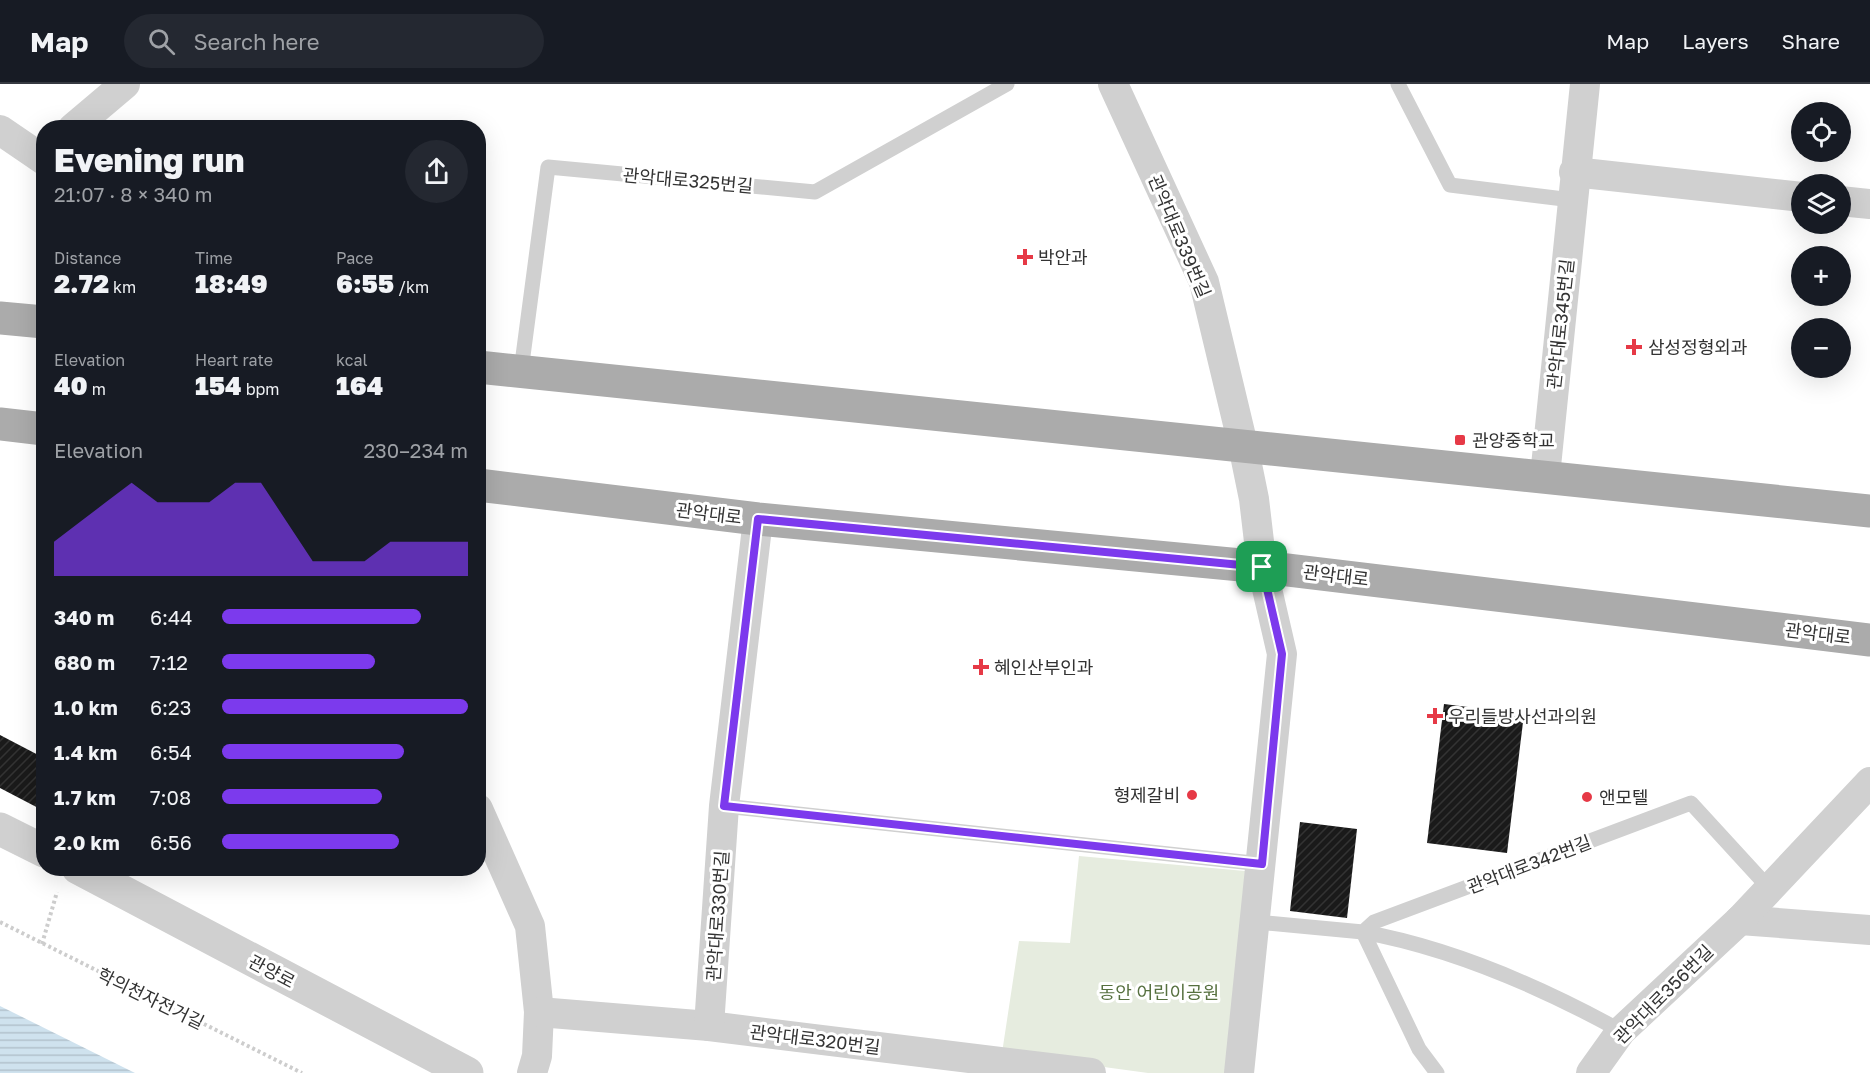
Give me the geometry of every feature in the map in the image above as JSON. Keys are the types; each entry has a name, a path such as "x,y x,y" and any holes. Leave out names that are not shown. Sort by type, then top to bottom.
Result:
{"main road":[{"path":"0,318 36,321"},
{"path":"486,368 1870,511"},
{"path":"0,424 36,428"},
{"name":"관악대로","path":"486,485 758,519 1262,567 1870,640"}],"street":[{"path":"82,120 125,84"},
{"name":"관악대로339번길","path":"1113,84 1204,282 1254,499 1262,567"},
{"name":"관악대로345번길","path":"1545,477 1585,84"},
{"path":"0,130 36,152"},
{"path":"1573,186 1791,196"},
{"path":"1851,202 1870,204"},
{"name":"관악대로330번길","path":"709,1026 724,806 758,519"},
{"path":"1239,1073 1282,654 1262,567"},
{"name":"관악대로356번길","path":"1591,1073 1621,1031 1740,920 1768,887 1870,782"},
{"path":"486,827 530,926 539,1012 537,1056 532,1073"},
{"path":"0,829 36,847"},
{"name":"관양로","path":"68,879 467,1073"},
{"path":"1740,920 1870,930"},
{"name":"관악대로320번길","path":"539,1012 709,1026 1091,1073"}],"lane":[{"name":"관악대로325번길","path":"521,371 548,167 815,192 1006,84"},
{"path":"1398,84 1450,185 1573,186"},
{"name":"관악대로342번길","path":"1363,932 1374,922 1691,803 1768,887"},
{"path":"724,806 1262,864"},
{"path":"1256,922 1363,932 1404,939 1571,1003 1621,1031"},
{"path":"1363,932 1419,1049 1437,1073"}],"path":[{"path":"42,944 68,879"},
{"name":"학의천자전거길","path":"0,922 302,1073"}],"green space":[{"name":"동안 어린이공원","path":"1079,856 1245,871 1231,1073 1148,1073 1002,1053 1019,941 1070,943"}],"water":[{"path":"0,1006 135,1073 0,1073"}],"building":[{"path":"1444,704 1524,714 1507,853 1427,843"},
{"path":"0,735 36,754 36,807 0,788"},
{"path":"1300,822 1357,829 1347,918 1290,911"}],"place":[{"name":"박안과","path":"1025,257"},
{"name":"삼성정형외과","path":"1634,347"},
{"name":"관양중학교","path":"1460,440"},
{"name":"혜인산부인과","path":"981,667"},
{"name":"우리들방사선과의원","path":"1435,716"},
{"name":"형제갈비","path":"1192,795"},
{"name":"앤모텔","path":"1587,797"}],"route":[{"path":"758,519 1262,567 1282,654 1262,864 724,806 758,519"}]}
